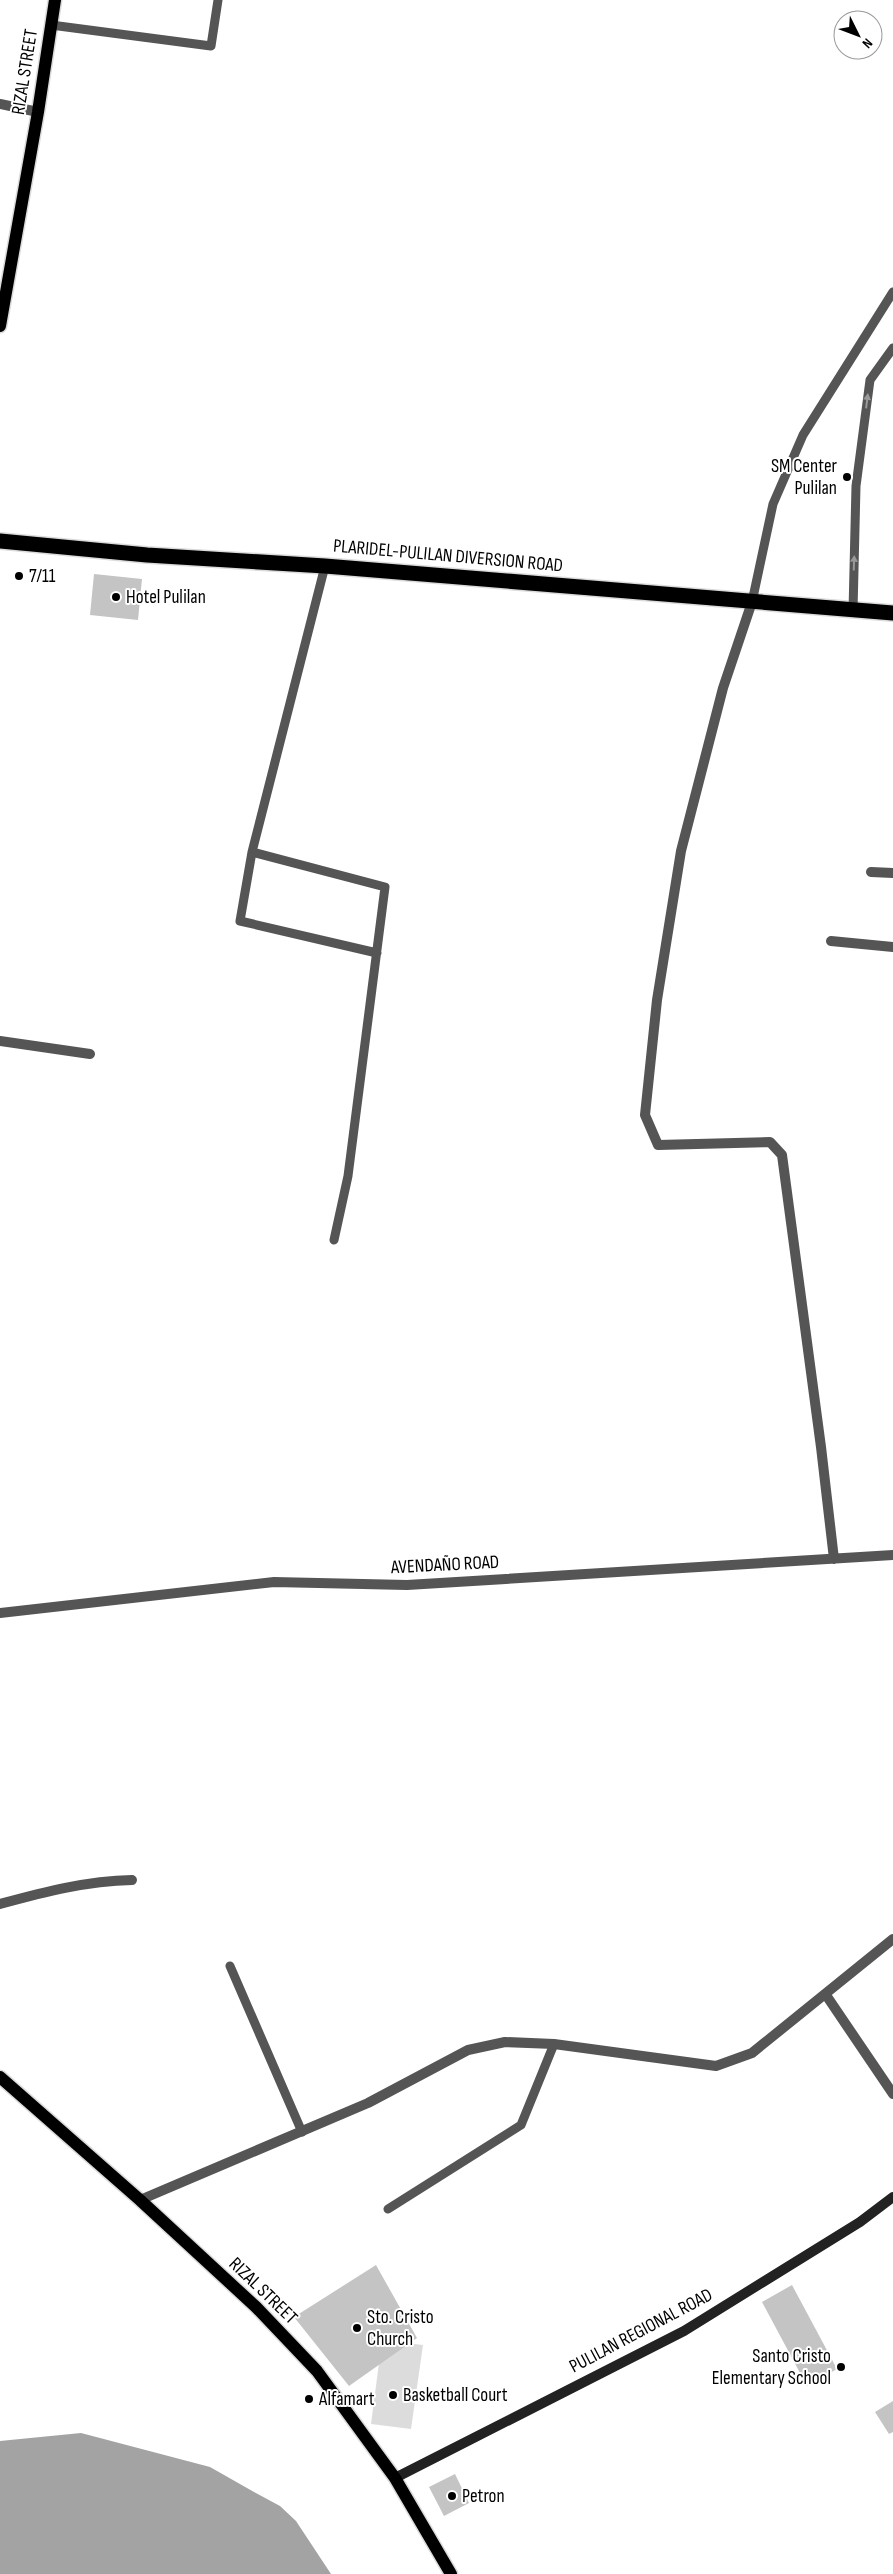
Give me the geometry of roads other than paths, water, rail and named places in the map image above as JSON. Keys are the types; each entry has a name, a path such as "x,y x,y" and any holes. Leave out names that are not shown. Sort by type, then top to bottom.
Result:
{"highway":[{"name":"PLARIDEL-PULILAN DIVERSION ROAD","path":"0,542 147,555 325,566 893,613"}],"main road":[{"name":"RIZAL STREET","path":"0,326 5,274 38,112 55,0"},
{"name":"RIZAL STREET","path":"0,2077 140,2200 256,2307 317,2371 395,2478 451,2574"},
{"name":"PULILAN REGIONAL ROAD","path":"395,2478 684,2331 860,2222 893,2197"}],"street":[{"path":"0,104 38,112"},
{"path":"752,602 723,688 681,852 657,1000 645,1115 658,1145 770,1142 782,1155 834,1560"},
{"path":"871,872 893,873"},
{"path":"831,941 893,947"},
{"path":"0,1041 90,1054"},
{"name":"AVENDAÑO ROAD","path":"0,1613 274,1582 407,1585 893,1555"},
{"path":"0,1904 72,1885 132,1880"},
{"path":"140,2200 368,2102 468,2050 505,2042 554,2044 716,2066 752,2053 893,1939"},
{"path":"826,1995 893,2094"}],"lane":[{"path":"51,25 210,46 218,0"},
{"path":"752,602 773,504 803,435 893,292"},
{"path":"853,611 856,486 870,380 893,348"},
{"path":"325,566 252,852 240,921 377,953"},
{"path":"252,852 385,887 348,1176 334,1240"},
{"path":"230,1966 302,2132"},
{"path":"388,2209 521,2125 554,2044"}],"place":[{"name":"SM Center Pulilan","path":"847,477"},
{"name":"7/11","path":"19,576"},
{"name":"Hotel Pulilan","path":"116,597"},
{"name":"Sto. Cristo Church","path":"357,2328"},
{"name":"Santo Cristo Elementary School","path":"841,2367"},
{"name":"Basketball Court","path":"393,2395"},
{"name":"Alfamart","path":"309,2399"},
{"name":"Petron","path":"452,2496"}]}
